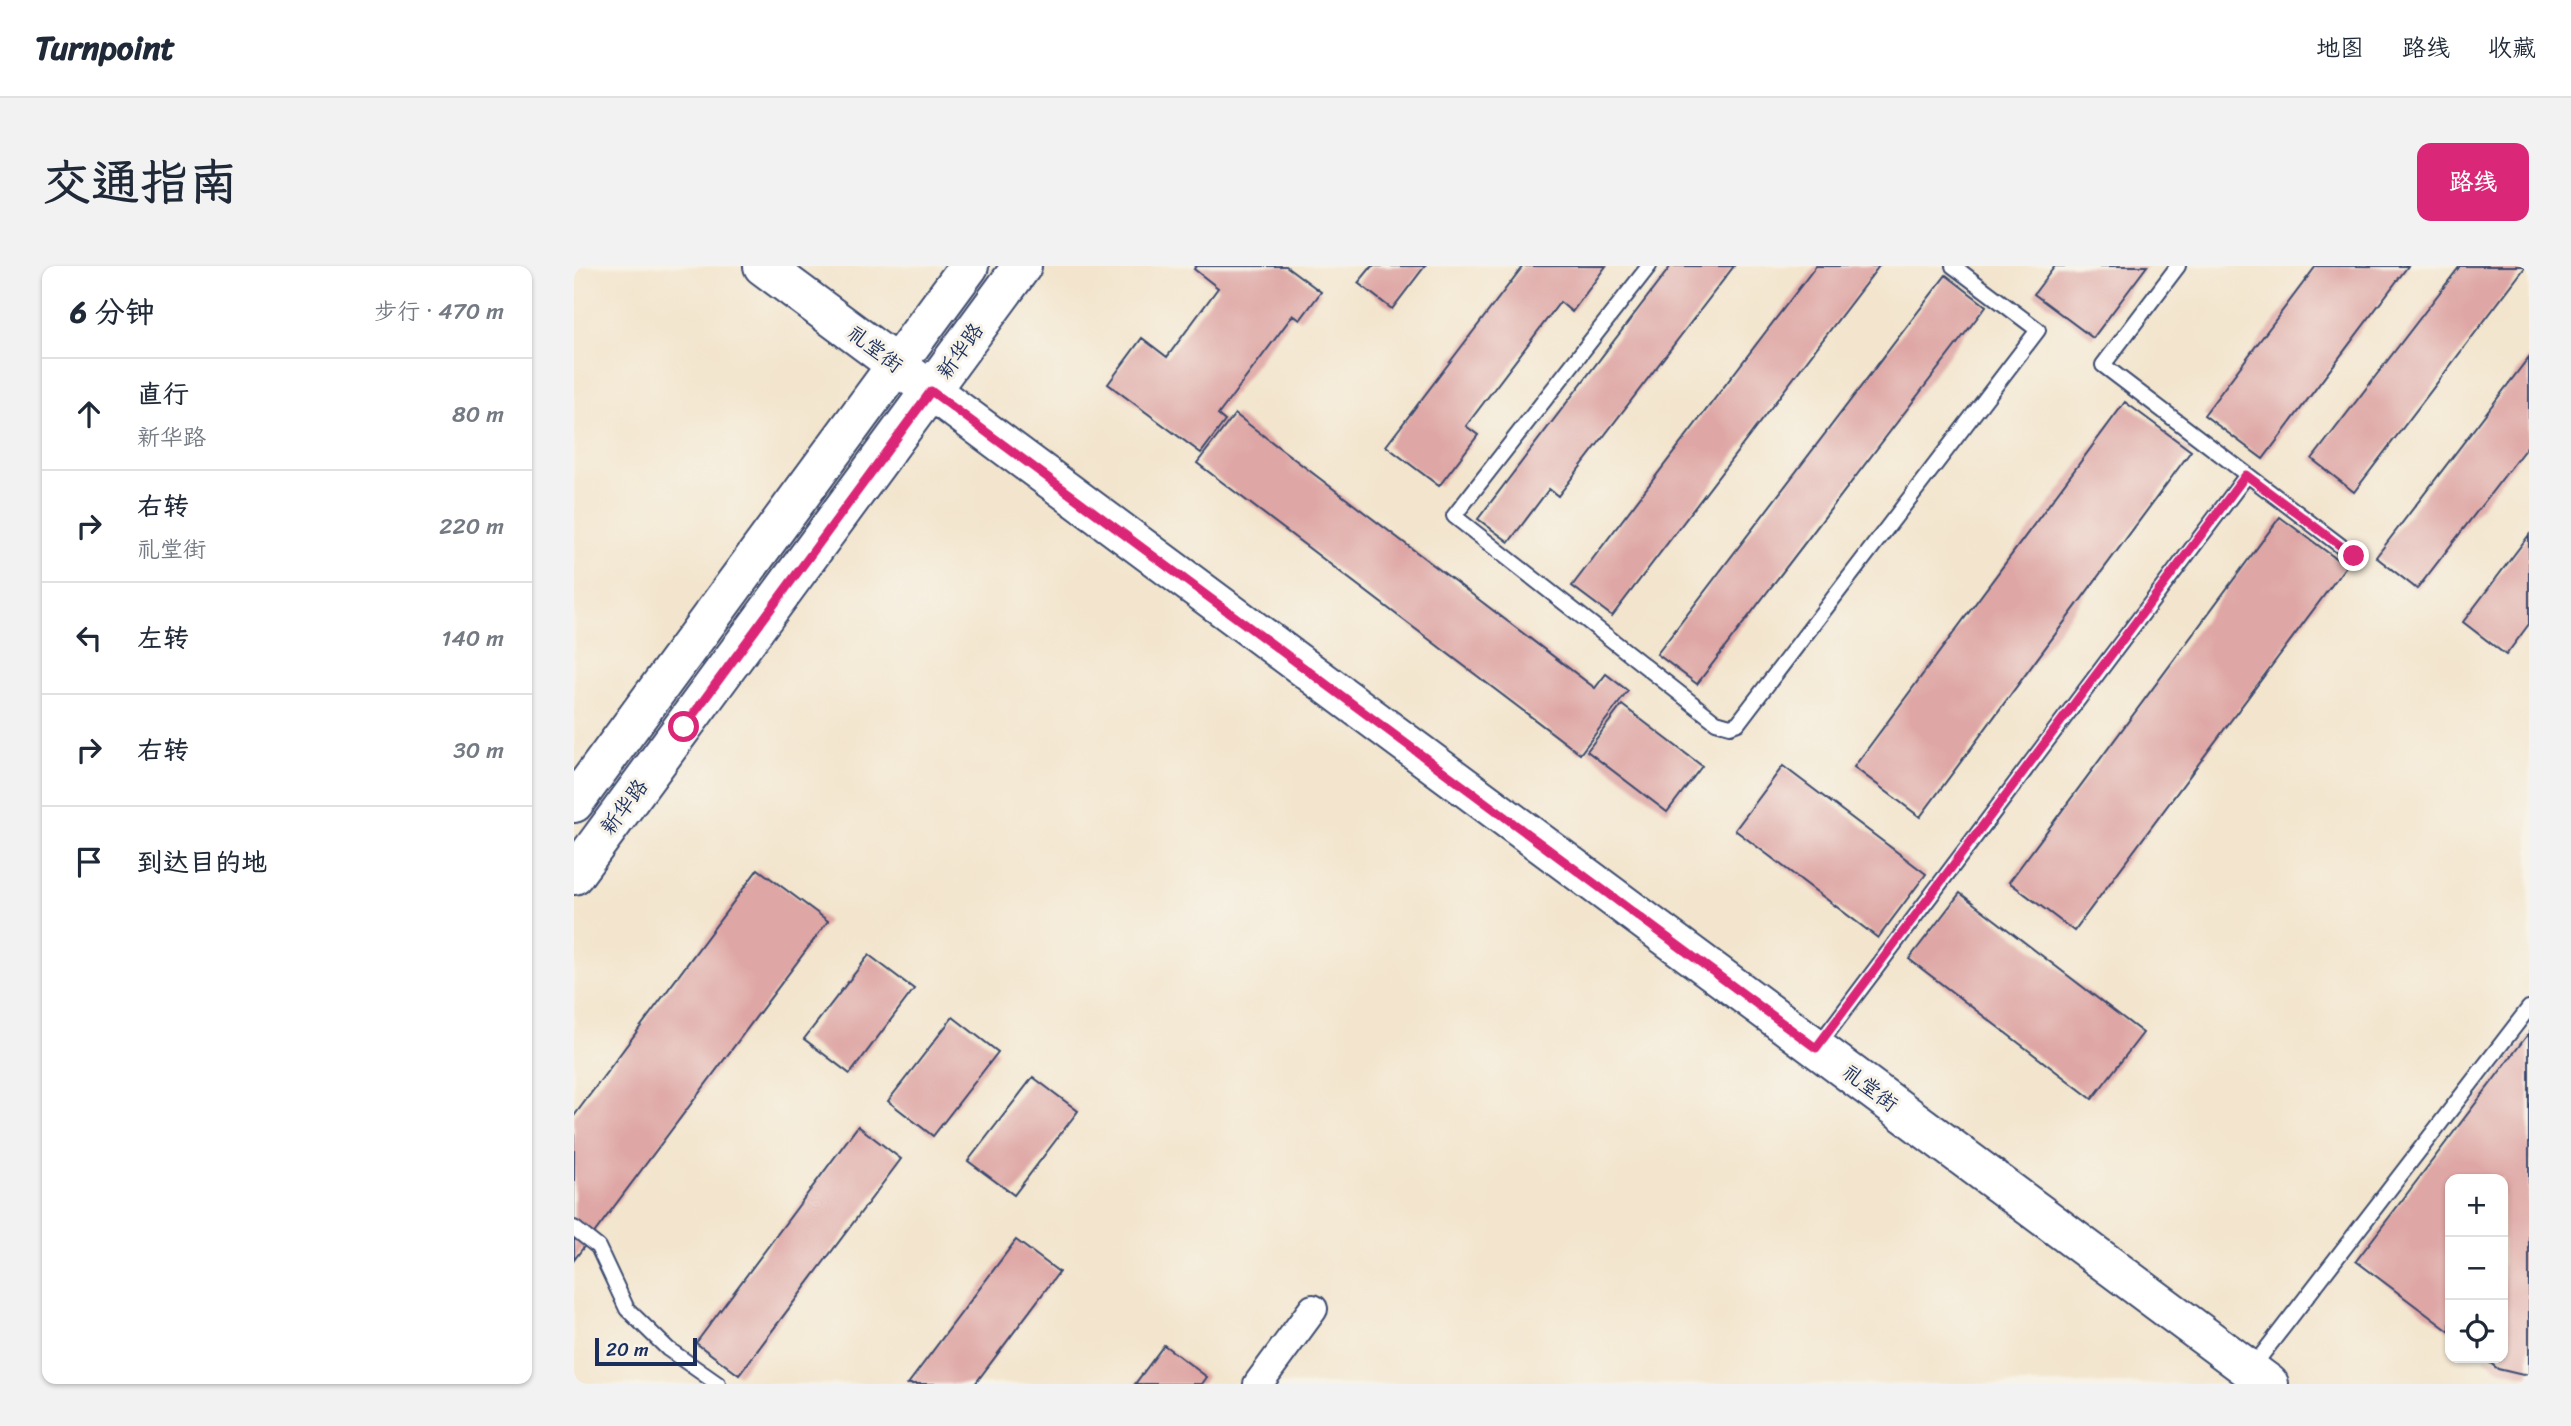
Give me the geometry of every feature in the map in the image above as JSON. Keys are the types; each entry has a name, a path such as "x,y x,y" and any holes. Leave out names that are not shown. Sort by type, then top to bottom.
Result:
{"street":[{"name":"礼堂街","path":"763,266 2259,1377"},
{"name":"新华路","path":"574,803 969,266"},
{"name":"新华路","path":"574,875 1022,266"},
{"path":"1258,1384 1312,1309"}],"lane":[{"path":"1649,266 1454,516 1716,722 1730,726 1738,723 2038,330 1953,266"},
{"path":"2178,266 2103,365 2354,556"},
{"path":"1816,1048 2246,475"},
{"path":"2259,1377 2529,1008"},
{"path":"574,1228 598,1247 627,1309 668,1349 718,1384"}],"building":[{"path":"1196,266 1286,266 1321,292 1300,320 1293,315 1218,415 1225,421 1201,453 1108,384 1142,338 1167,357 1218,288 1194,269"},
{"path":"1372,266 1425,266 1392,309 1358,283"},
{"path":"1523,266 1606,266 1572,312 1560,302 1466,426 1478,435 1439,486 1386,446"},
{"path":"1671,266 1734,266 1558,496 1549,489 1509,542 1478,519"},
{"path":"1816,266 1879,266 1612,616 1572,586"},
{"path":"2055,266 2147,266 2093,338 2034,294"},
{"path":"2316,266 2408,266 2263,459 2204,415"},
{"path":"2460,266 2526,266 2354,492 2312,459"},
{"path":"1946,275 1986,306 1697,684 1657,654"},
{"path":"2529,357 2529,444 2417,589 2376,557"},
{"path":"2125,402 2191,451 1920,817 1854,767"},
{"path":"1235,414 1595,688 1606,674 1628,691 1580,754 1197,463"},
{"path":"2280,517 2346,566 2074,931 2009,882"},
{"path":"2529,535 2529,624 2506,655 2463,622"},
{"path":"1622,705 1702,766 1667,812 1587,751"},
{"path":"1783,766 1926,874 1878,938 1735,830"},
{"path":"758,869 828,921 574,1260 574,1116"},
{"path":"1960,893 2143,1033 2092,1099 1909,959"},
{"path":"869,955 914,989 850,1074 804,1039"},
{"path":"953,1017 998,1052 933,1136 888,1101"},
{"path":"2529,1033 2529,1374 2498,1369 2490,1363 2508,1363 2508,1174 2445,1174 2445,1328 2356,1261"},
{"path":"1033,1077 1078,1111 1014,1195 968,1161"},
{"path":"858,1126 901,1159 739,1375 696,1343"},
{"path":"1016,1240 1059,1272 975,1384 908,1384"},
{"path":"1164,1345 1207,1377 1202,1384 1135,1384"}],"route":[{"path":"684,727 931,391 1816,1048 2246,475 2354,556"}]}
